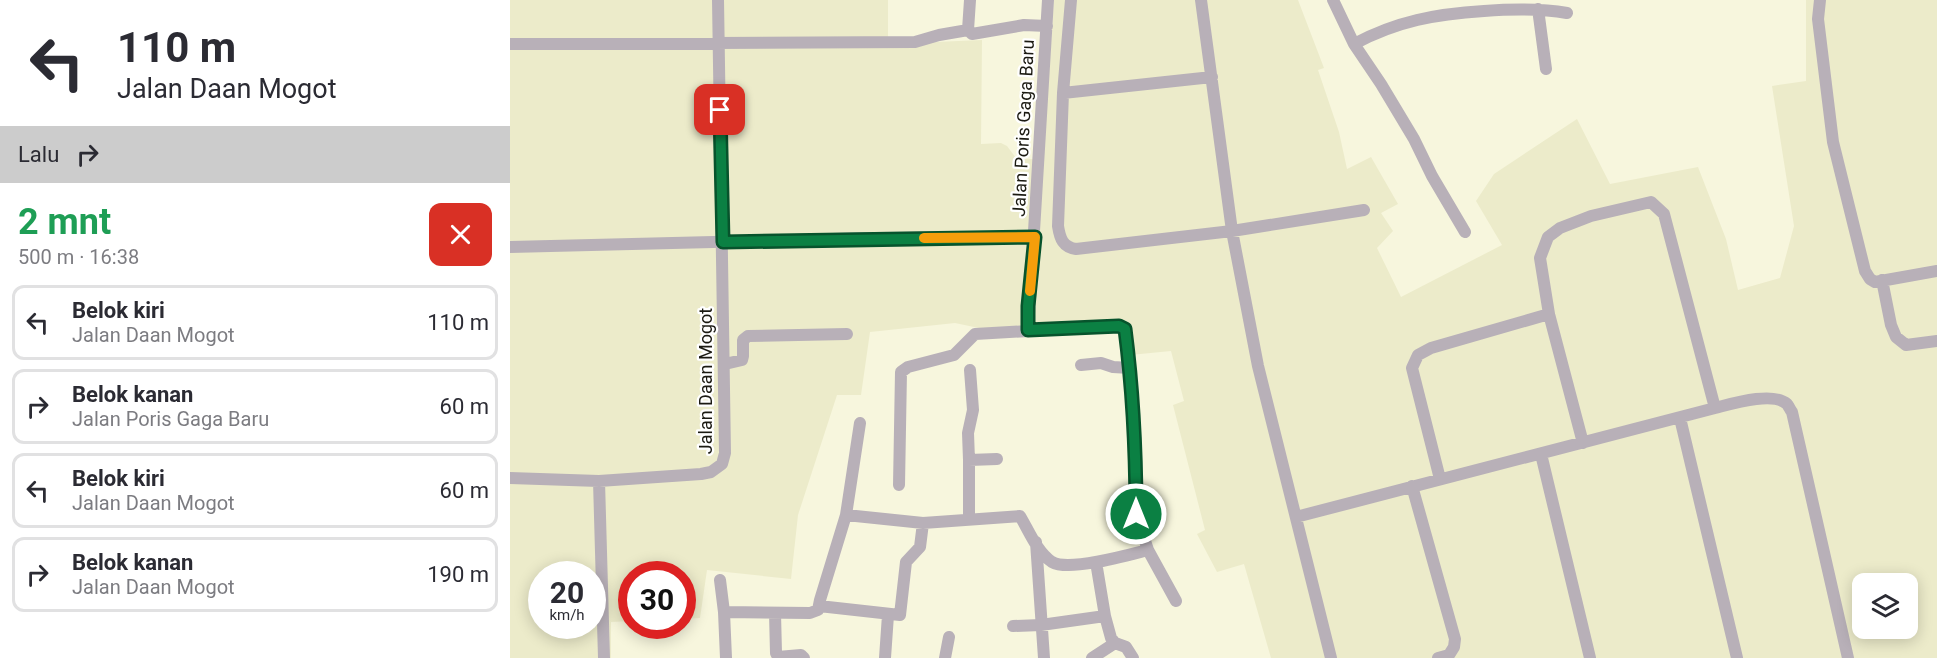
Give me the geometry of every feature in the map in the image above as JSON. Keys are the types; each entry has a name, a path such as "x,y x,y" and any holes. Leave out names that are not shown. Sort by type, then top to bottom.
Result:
{"street":[{"name":"Jalan Daan Mogot","path":"510,478 599,481 701,474 717,469 722,464 725,453 718,0"},
{"path":"968,30 970,0"},
{"name":"Jalan Poris Gaga Baru","path":"1028,330 1048,0"},
{"path":"1071,0 1063,93 1058,226 1062,242 1069,248 1232,231 1364,210"},
{"path":"1201,0 1232,231 1258,366 1331,658"},
{"path":"1333,0 1354,44 1409,130 1431,176 1465,232"},
{"path":"1818,2 1818,19 1833,142 1865,271 1872,281 1937,271"},
{"path":"1354,44 1399,24 1441,14 1515,9 1568,13"},
{"path":"1538,9 1546,69"},
{"path":"968,30 969,33 975,34 1024,25 1047,26"},
{"path":"510,44 915,42 968,30"},
{"path":"1063,93 1212,77"},
{"path":"1583,443 1549,314 1540,258 1548,237 1560,228 1591,216 1651,202 1664,214 1715,408"},
{"path":"510,247 1035,237"},
{"path":"1882,280 1891,325 1896,337 1906,345 1937,340"},
{"path":"1440,479 1412,368 1418,355 1431,348 1549,314"},
{"path":"899,485 901,372 908,367 954,355 975,334 1119,326 1125,329 1130,368 1135,436 1136,514 1149,550 1176,602"},
{"path":"724,364 742,360 743,340 748,336 847,334"},
{"path":"1082,365 1101,363 1113,367 1130,368"},
{"path":"969,519 968,433 973,410 970,370"},
{"path":"1296,517 1715,408 1759,398 1779,399 1788,404 1792,412 1848,658"},
{"path":"1680,418 1737,658"},
{"path":"724,612 817,612 846,515 860,423"},
{"path":"1541,454 1590,658"},
{"path":"969,460 997,459"},
{"path":"599,481 604,658"},
{"path":"1412,486 1455,639 1454,647 1449,655 1438,658"},
{"path":"846,515 923,523 1020,516 1042,553 1053,562 1064,566 1096,562 1149,550"},
{"path":"819,606 900,615 906,562 920,547 923,523"},
{"path":"1036,542 1044,658"},
{"path":"1096,562 1111,638 1126,647 1132,658"},
{"path":"720,580 726,658"},
{"path":"775,613 776,654 778,657 801,655 804,658"},
{"path":"885,658 888,615"},
{"path":"1013,626 1041,625 1106,616"},
{"path":"945,658 950,637"},
{"path":"1092,658 1115,642"}],"shaded area":[{"path":"510,0 888,0 888,44 982,40 981,144 1001,143 1007,146 1016,158 1043,160 1054,0 1298,0 1324,68 1318,70 1339,132 1347,169 1371,157 1398,204 1381,213 1393,231 1377,248 1401,297 1502,245 1476,201 1494,174 1577,119 1610,184 1698,167 1726,239 1738,290 1780,278 1794,226 1772,86 1806,81 1806,0 1937,0 1937,658 1271,658 1244,564 1217,572 1197,534 1205,530 1173,405 1184,401 1171,351 1130,355 1129,327 993,331 955,323 870,332 861,395 837,395 798,515 791,579 707,570 700,618 696,618 696,561 618,561 618,622 611,622 611,658 510,658"}],"slow traffic":[{"path":"924,238 1035,237 1030,291"}],"route":[{"path":"720,110 723,242 1035,237 1028,306 1028,330 1119,326 1125,329 1135,436 1136,514"}]}
